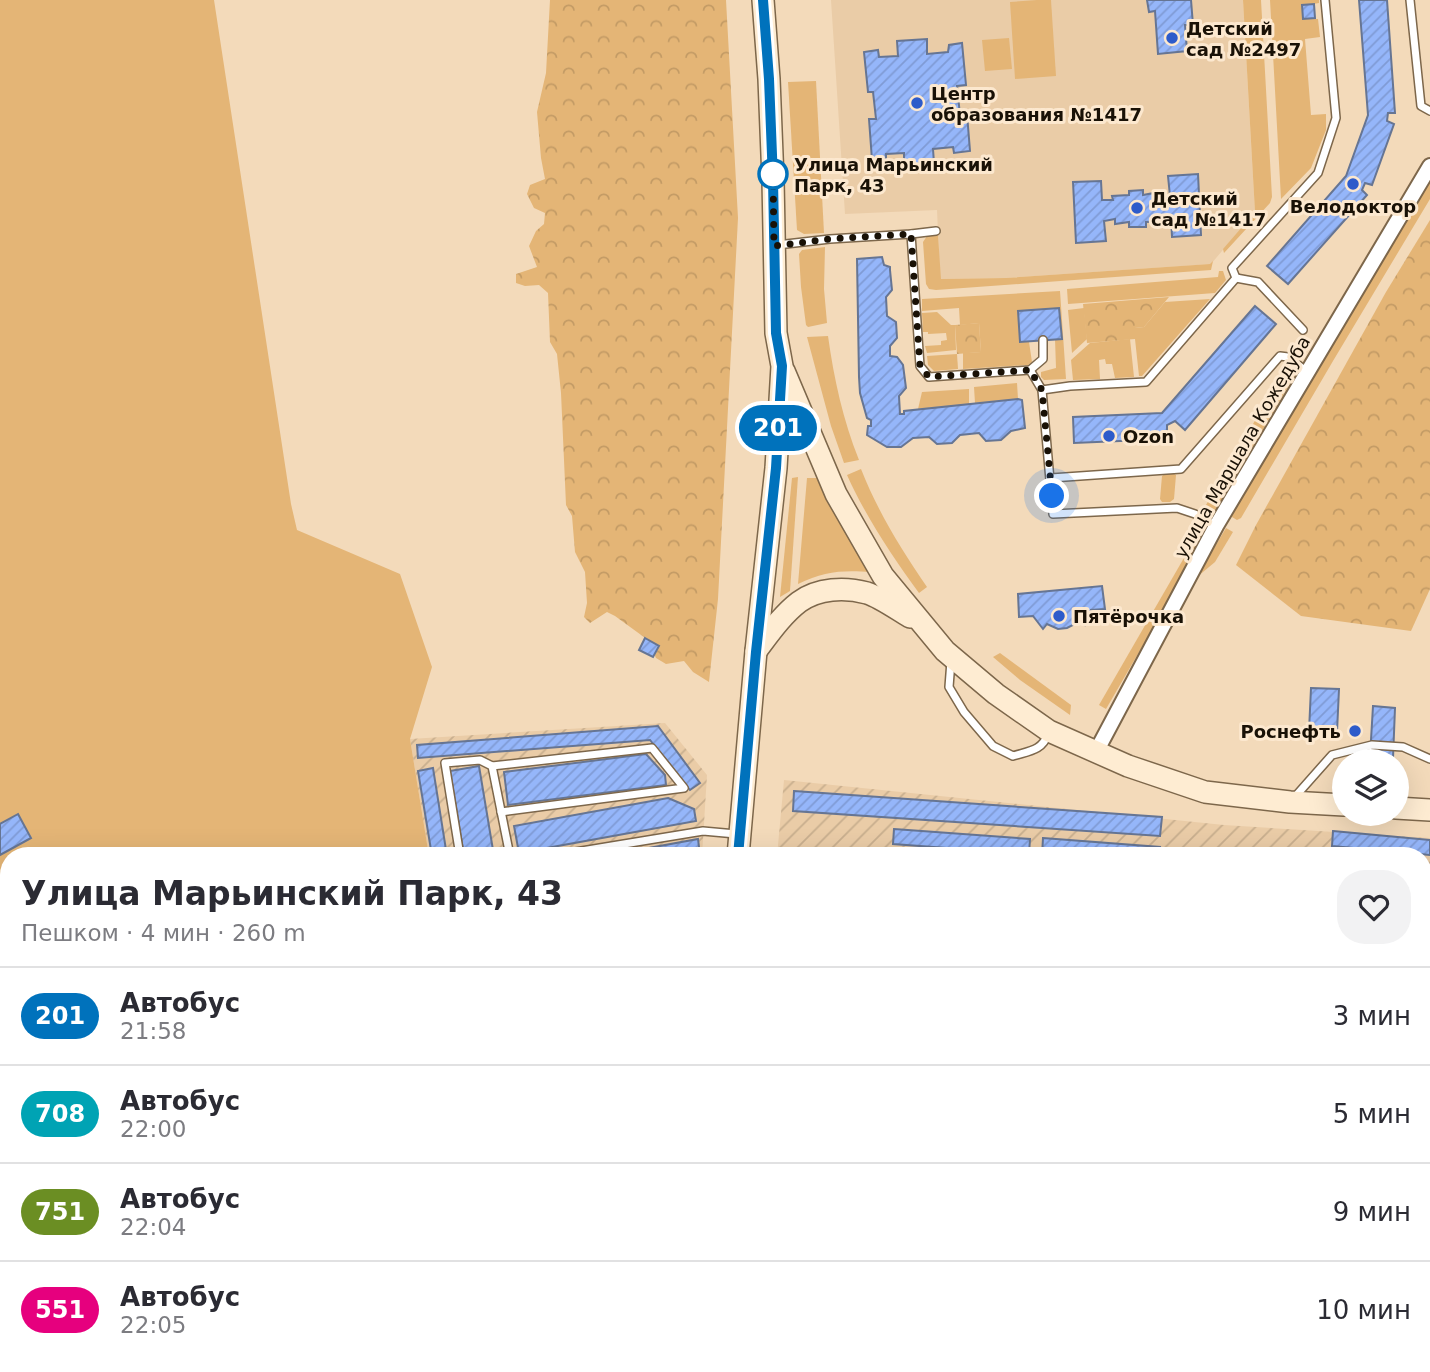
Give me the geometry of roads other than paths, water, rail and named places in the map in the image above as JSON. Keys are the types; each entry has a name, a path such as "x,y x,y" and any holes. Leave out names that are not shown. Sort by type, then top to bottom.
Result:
{"main road":[{"path":"763,0 771,133 776,333 782,366 836,494 883,576 952,657 996,694 1049,731 1129,766 1205,792 1332,804"},
{"path":"739,847 776,468 782,366"},
{"path":"756,652 792,608 819,592 843,590 868,593 926,628"},
{"path":"1409,809 1430,810"}],"street":[{"name":"улица Маршала Кожедуба","path":"1097,752 1216,526 1430,166"}],"lane":[{"path":"1236,278 1232,268 1318,173 1336,118 1325,0"},
{"path":"1410,0 1421,106 1430,111"},
{"path":"774,246 936,230"},
{"path":"911,234 920,366 929,377 1030,370 1043,359 1043,340"},
{"path":"1236,278 1258,282 1303,330"},
{"path":"1042,390 1146,382 1236,278"},
{"path":"1051,478 1181,468 1280,356 1287,357 1307,372"},
{"path":"1030,370 1042,390 1054,514 1177,508 1216,526"},
{"path":"952,657 949,687 964,712 993,746 1013,756 1044,744 1049,731"},
{"path":"1290,802 1332,755 1371,745 1403,747 1430,759"},
{"path":"458,847 444,763 480,761 492,766 652,748 684,788 501,812"},
{"path":"492,766 507,847"},
{"path":"606,847 703,831 740,834"}],"place":[{"name":"Детский сад №2497","path":"1172,38"},
{"name":"Центр образования №1417","path":"917,103"},
{"name":"Улица Марьинский Парк, 43","path":"773,174"},
{"name":"Велодоктор","path":"1353,184"},
{"name":"Детский сад №1417","path":"1137,208"},
{"name":"Ozon","path":"1109,436"},
{"name":"Пятёрочка","path":"1059,616"},
{"name":"Роснефть","path":"1355,731"}]}
